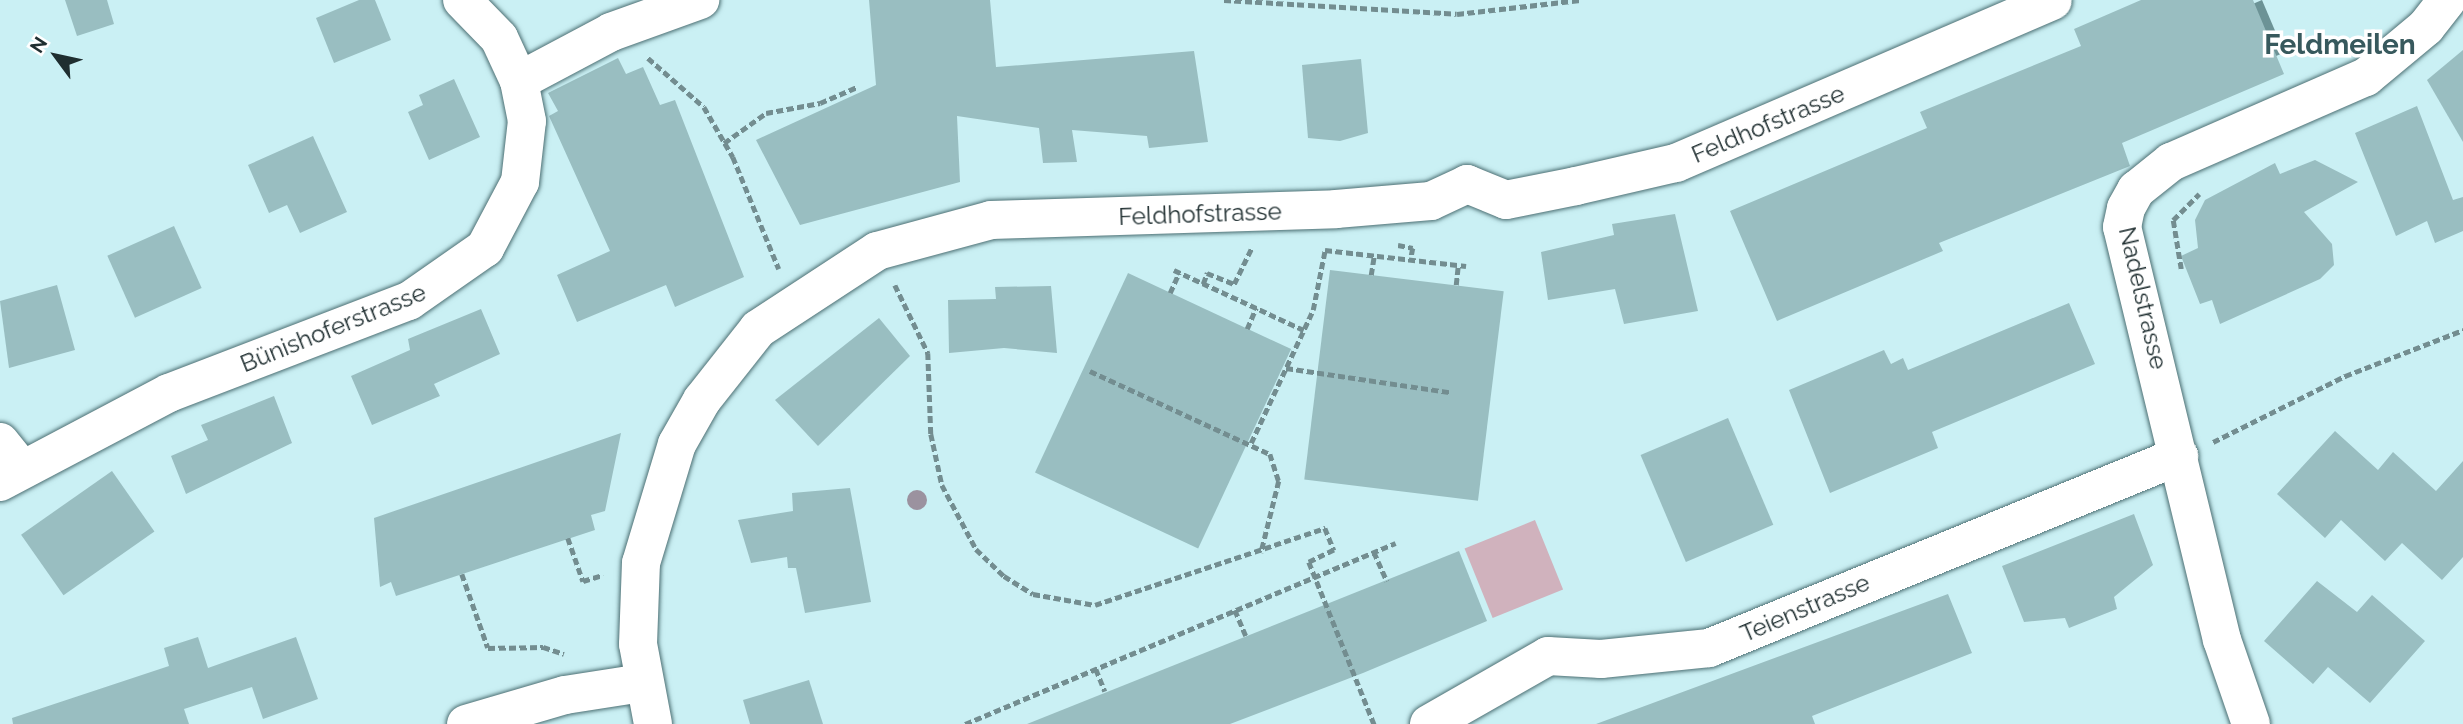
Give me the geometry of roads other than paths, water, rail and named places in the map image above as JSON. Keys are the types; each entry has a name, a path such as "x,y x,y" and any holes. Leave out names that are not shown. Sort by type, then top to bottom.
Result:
{"street":[{"name":"Bünishoferstrasse","path":"7,464 169,393 409,300 467,265 499,229 520,182 528,142 519,81 499,38 462,0"},
{"path":"519,81 611,16 700,0"},
{"name":"Nadelstrasse","path":"2251,724 2222,640 2192,451 2122,227 2136,190 2171,162 2365,77 2426,27 2447,0"},
{"name":"Feldhofstrasse","path":"653,724 642,683 641,563 677,444 733,358 787,306 896,243 991,220 1336,209 1431,201 1467,184 1506,200 1576,187 1676,163 2053,1"},
{"name":"Teienstrasse","path":"1429,724 1548,656 1601,659 1709,648 2192,451"},
{"path":"466,724 565,695 642,683"}],"district":[{"name":"Feldmeilen","path":"2340,45"}]}
